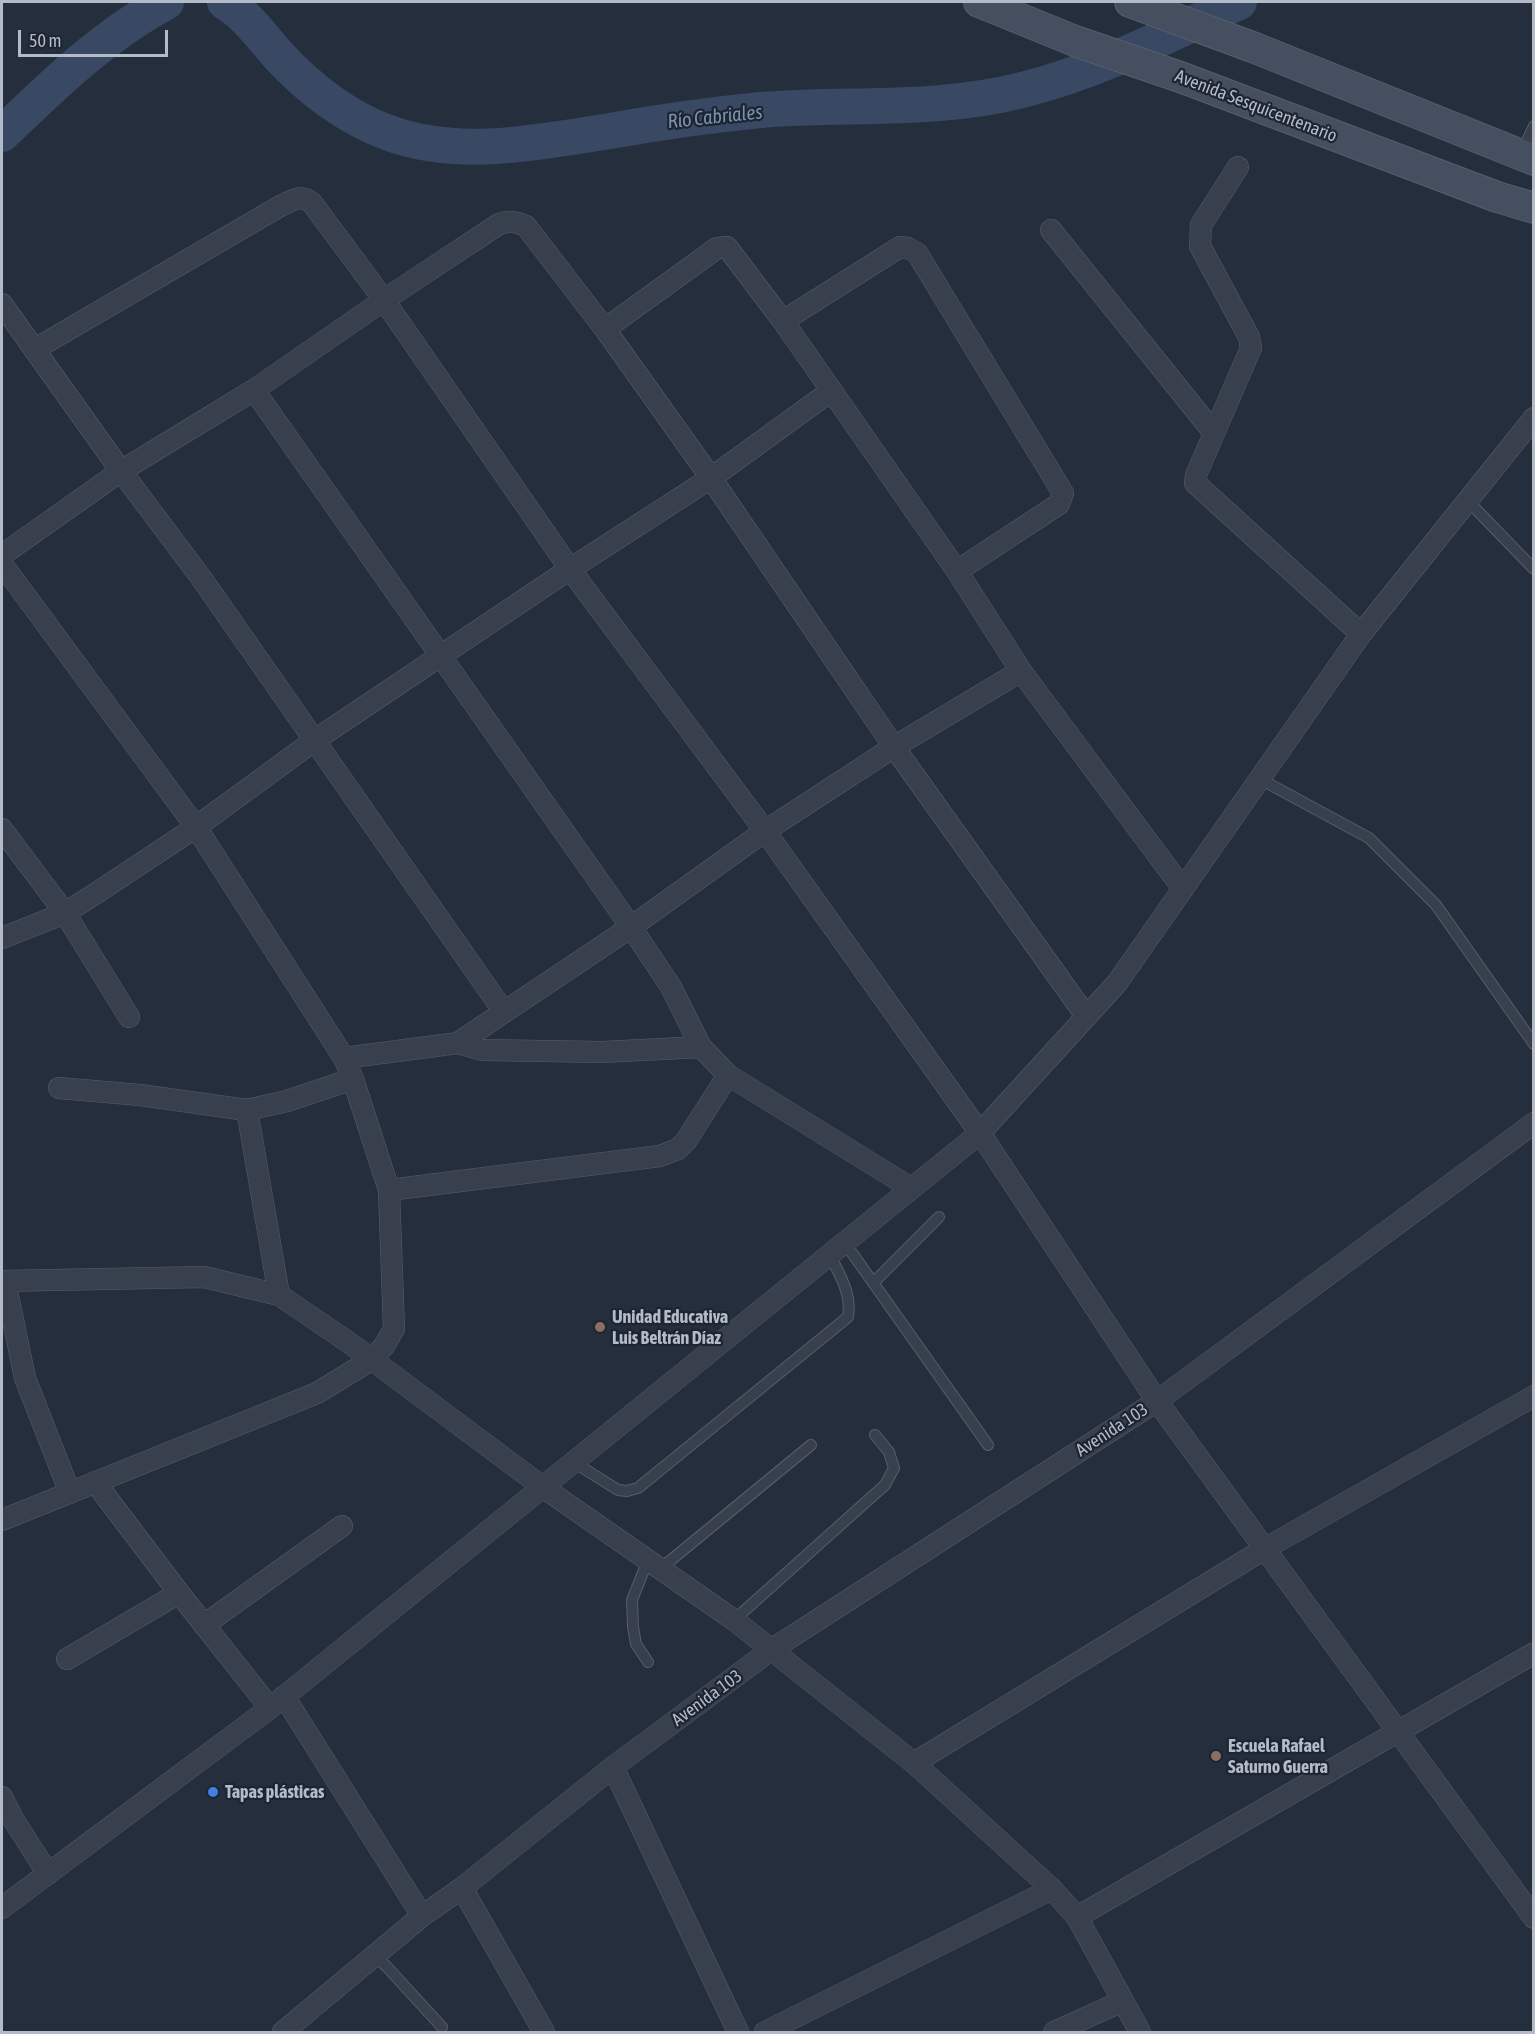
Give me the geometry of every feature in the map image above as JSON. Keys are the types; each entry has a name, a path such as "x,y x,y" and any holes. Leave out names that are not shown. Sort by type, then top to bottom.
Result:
{"main road":[{"name":"Avenida Sesquicentenario","path":"979,2 1076,41 1183,78 1497,197 1533,208"},
{"path":"1130,2 1255,48 1527,158"}],"street":[{"path":"1238,167 1202,225 1200,246 1249,337 1251,348 1196,475 1195,483 1361,634"},
{"path":"35,350 282,205 299,198 312,203 384,300 570,569 765,831 980,1133 1157,1401 1533,1918"},
{"path":"2,555 121,471 254,390 384,300 500,224 515,221 526,226 605,329 711,478 894,747 1086,1016"},
{"path":"1051,230 1214,433"},
{"path":"605,329 722,247 727,247 783,321 957,571 1021,671 1184,889"},
{"path":"783,321 900,247 917,253 1063,493 1059,504 957,571"},
{"path":"2,304 121,471 202,579 504,1012"},
{"path":"254,390 631,927 671,987 701,1047 728,1075 911,1188"},
{"path":"2,939 65,913 196,827 315,740 570,569 711,478 831,391"},
{"path":"2,1908 277,1702 980,1133 1116,983 1361,634 1533,418"},
{"path":"2,564 196,827 344,1058 389,1190 394,1329 372,1360 317,1393 2,1520"},
{"path":"459,1043 631,927 765,831 894,747 1021,671"},
{"path":"2,829 65,913 129,1017"},
{"path":"344,1058 459,1043 482,1050 602,1052 701,1047"},
{"path":"389,1190 660,1156 678,1149 686,1141 728,1075"},
{"path":"60,1088 140,1095 247,1110 287,1101 353,1079"},
{"path":"247,1110 279,1295"},
{"name":"Avenida 103","path":"283,2032 422,1916 462,1888 613,1767 771,1650 1157,1401 1533,1123"},
{"path":"70,1493 25,1378 3,1281 204,1277 279,1295 372,1360 544,1488 734,1620 914,1763 1052,1889 1077,1917 1140,2032"},
{"path":"914,1763 1266,1548 1533,1396"},
{"path":"95,1482 204,1625 277,1702 422,1916"},
{"path":"204,1625 342,1526"},
{"path":"67,1659 179,1593"},
{"path":"1077,1917 1533,1653"},
{"path":"613,1767 738,2032"},
{"path":"2,1797 13,1819 48,1874"},
{"path":"462,1888 544,2032"},
{"path":"765,2032 1052,1889"},
{"path":"1054,2032 1123,2001"}],"lane":[{"path":"1527,158 1533,126"},
{"path":"1467,500 1533,569"},
{"path":"1260,779 1369,838 1436,905 1533,1044"},
{"path":"873,1283 939,1216"},
{"path":"838,1249 873,1283 988,1445"},
{"path":"575,1463 618,1490 627,1491 638,1488 848,1317 850,1303 838,1249"},
{"path":"734,1620 885,1485 894,1468 889,1452 875,1435"},
{"path":"648,1662 636,1644 632,1600 654,1565 811,1445"},
{"path":"375,1956 442,2027"}],"waterway":[{"name":"Río Cabriales","path":"2,134 80,62 121,30 166,2"},
{"name":"Río Cabriales","path":"225,2 247,19 302,79 329,101 358,119 373,127 416,141 471,147 555,140 685,119 761,110 892,106 990,97 1050,82 1105,63 1239,2"}],"place":[{"name":"Unidad Educativa Luis Beltrán Díaz","path":"600,1327"},
{"name":"Escuela Rafael Saturno Guerra","path":"1216,1756"},
{"name":"Tapas plásticas","path":"213,1792"}]}
